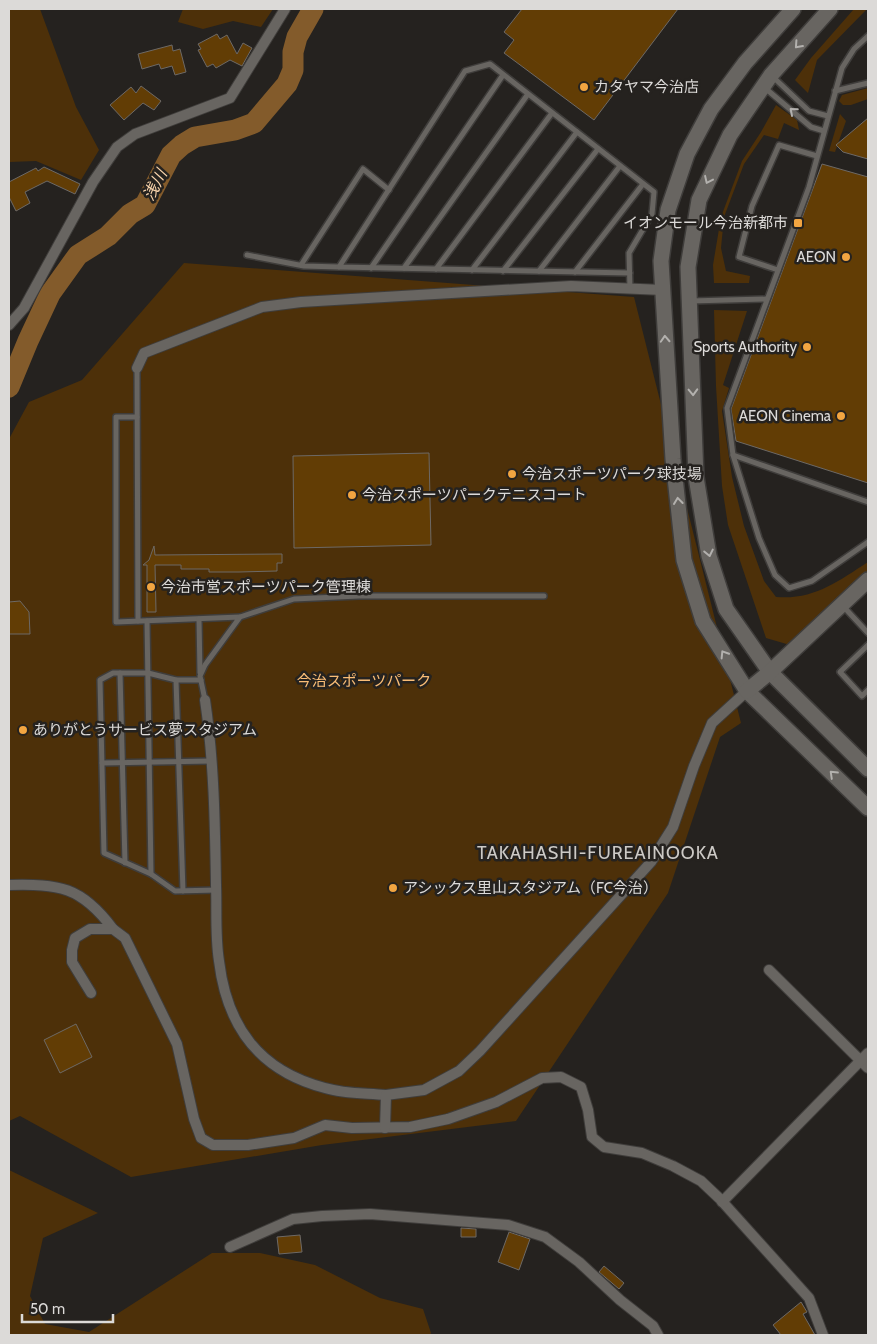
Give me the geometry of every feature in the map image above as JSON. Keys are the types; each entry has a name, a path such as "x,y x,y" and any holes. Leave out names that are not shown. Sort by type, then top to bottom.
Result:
{"street":[{"path":"9,325 24,308 94,182 117,146 135,134 230,98 285,9"},
{"path":"793,9 745,63 711,109 687,154 668,210 661,261 673,459 684,560 703,621 747,690 868,808"},
{"path":"830,9 767,81 730,135 699,200 688,267 696,477 710,556 726,609 770,672 868,769"},
{"path":"137,368 144,353 262,307 301,302 571,286 662,290"},
{"path":"205,700 212,761 217,937 221,976 233,1016 244,1036 256,1051 269,1061 300,1079 325,1088 386,1095 424,1090 459,1071 480,1051 651,862 673,826 712,722 770,672 868,580"},
{"path":"9,885 44,884 82,896 100,911 112,929 125,938 177,1044 194,1119 201,1138 213,1145 248,1145 294,1138 325,1125 352,1128 410,1127 448,1120 496,1102 542,1078 561,1077 581,1087 588,1110 592,1137 604,1147 642,1153 673,1166 701,1181 809,1298 823,1335"},
{"path":"91,993 72,962 75,938 90,929 112,929"},
{"path":"722,1202 866,1061 769,970"},
{"path":"384,1128 386,1095"},
{"path":"230,1247 293,1219 322,1216 370,1214 508,1225 545,1237 579,1262 620,1300 653,1326 658,1335"}],"lane":[{"path":"868,36 854,49 842,68 809,187 726,408 733,455 759,538 775,575 789,588 812,581 868,542"},
{"path":"339,267 465,71 490,64 654,192 652,214 629,253 630,288"},
{"path":"371,268 503,75"},
{"path":"767,81 809,111 828,116"},
{"path":"767,81 811,127 824,131"},
{"path":"835,91 868,82"},
{"path":"404,268 528,94"},
{"path":"436,269 552,112"},
{"path":"472,270 577,132"},
{"path":"778,270 739,257 752,206 779,146 818,156"},
{"path":"503,271 598,149"},
{"path":"539,271 620,166"},
{"path":"301,265 363,169 389,190"},
{"path":"576,272 644,184"},
{"path":"247,255 301,265 339,267 630,273"},
{"path":"689,301 767,299"},
{"path":"137,368 138,621"},
{"path":"137,417 116,417 116,622 240,618 294,599 359,596 544,596"},
{"path":"733,455 868,502"},
{"path":"842,605 868,633"},
{"path":"201,678 205,665 240,618"},
{"path":"199,619 201,678 205,700"},
{"path":"147,621 151,874"},
{"path":"868,645 840,672 862,696 868,690"},
{"path":"201,678 176,680 148,673 113,673 100,680 104,853 151,874 175,891 216,890"},
{"path":"120,673 125,862"},
{"path":"176,680 183,891"},
{"path":"102,763 212,761"}],"green space":[{"path":"9,9 40,9 76,107 99,150 81,180 36,161 9,162"},
{"path":"183,9 273,9 261,27 233,21 203,29 178,22"},
{"path":"854,9 867,9 817,60 808,93 795,80 811,58"},
{"path":"868,88 868,99 851,105 843,105 839,101 842,95"},
{"path":"776,105 797,120 799,130 784,123 778,139 764,135 744,164 724,217 721,248 726,271 750,276 749,283 714,283 713,265 721,217 742,161"},
{"path":"840,114 846,121 835,152 829,151"},
{"name":"今治スポーツパーク","path":"184,263 634,297 741,723 720,737 668,893 516,1121 322,1145 131,1177 20,1116 9,1121 9,439 29,402 82,380"},
{"path":"714,310 747,311 723,385 729,388 722,411 732,477 744,526 764,581 776,597 802,596 814,593 835,583 868,562 868,574 790,645 766,638 728,525 722,486"},
{"path":"9,1170 98,1213 43,1238 30,1296 45,1324 89,1332 212,1253 260,1253 315,1265 380,1298 423,1309 431,1333 430,1335 9,1335"}],"building":[{"name":"カタヤマ今治店","path":"522,9 678,9 594,120 504,53 514,40 504,32"},
{"path":"217,34 220,39 227,35 237,54 243,43 252,48 242,66 230,60 216,68 213,64 207,67 198,50 201,49 198,44"},
{"path":"172,45 173,51 180,49 186,72 175,75 172,66 161,69 159,64 142,69 138,54"},
{"path":"141,86 161,101 154,110 143,103 124,120 110,105 131,87 136,93"},
{"path":"868,118 868,159 843,152 836,145"},
{"path":"822,164 868,177 868,483 736,441 731,409"},
{"path":"44,167 80,184 75,194 47,181 25,192 30,203 16,211 9,197 9,182 36,168 38,171"},
{"path":"429,453 431,545 294,548 293,456"},
{"name":"今治市営スポーツパーク管理棟","path":"154,546 155,555 282,554 282,563 277,563 277,571 239,572 209,572 209,569 181,569 181,565 155,565 156,612 147,612 147,565 143,565 149,560"},
{"path":"20,601 29,612 30,634 9,634 9,602"},
{"path":"76,1024 92,1057 60,1073 44,1040"},
{"path":"461,1228 476,1229 476,1237 461,1237"},
{"path":"509,1232 530,1239 519,1270 498,1262"},
{"path":"300,1235 302,1252 279,1254 277,1237"},
{"path":"604,1266 624,1283 619,1289 599,1272"},
{"path":"801,1302 807,1312 803,1314 815,1335 781,1335 773,1325"}],"waterway":[{"name":"浅川","path":"9,387 50,294 78,255 108,236 130,214 145,205 171,155 182,145 195,137 235,130 254,123 287,84 293,70 293,52 297,37 313,9"}],"place":[{"name":"カタヤマ今治店","path":"584,87"},
{"name":"イオンモール今治新都市","path":"798,223"},
{"name":"AEON","path":"846,257"},
{"name":"Sports Authority","path":"807,347"},
{"name":"AEON Cinema","path":"841,416"},
{"name":"今治スポーツパーク球技場","path":"512,474"},
{"name":"今治スポーツパークテニスコート","path":"352,495"},
{"name":"今治市営スポーツパーク管理棟","path":"151,587"},
{"name":"ありがとうサービス夢スタジアム","path":"23,730"},
{"name":"アシックス里山スタジアム（FC今治）","path":"393,888"}],"district":[{"name":"TAKAHASHI-FUREAINOOKA","path":"598,853"}]}
